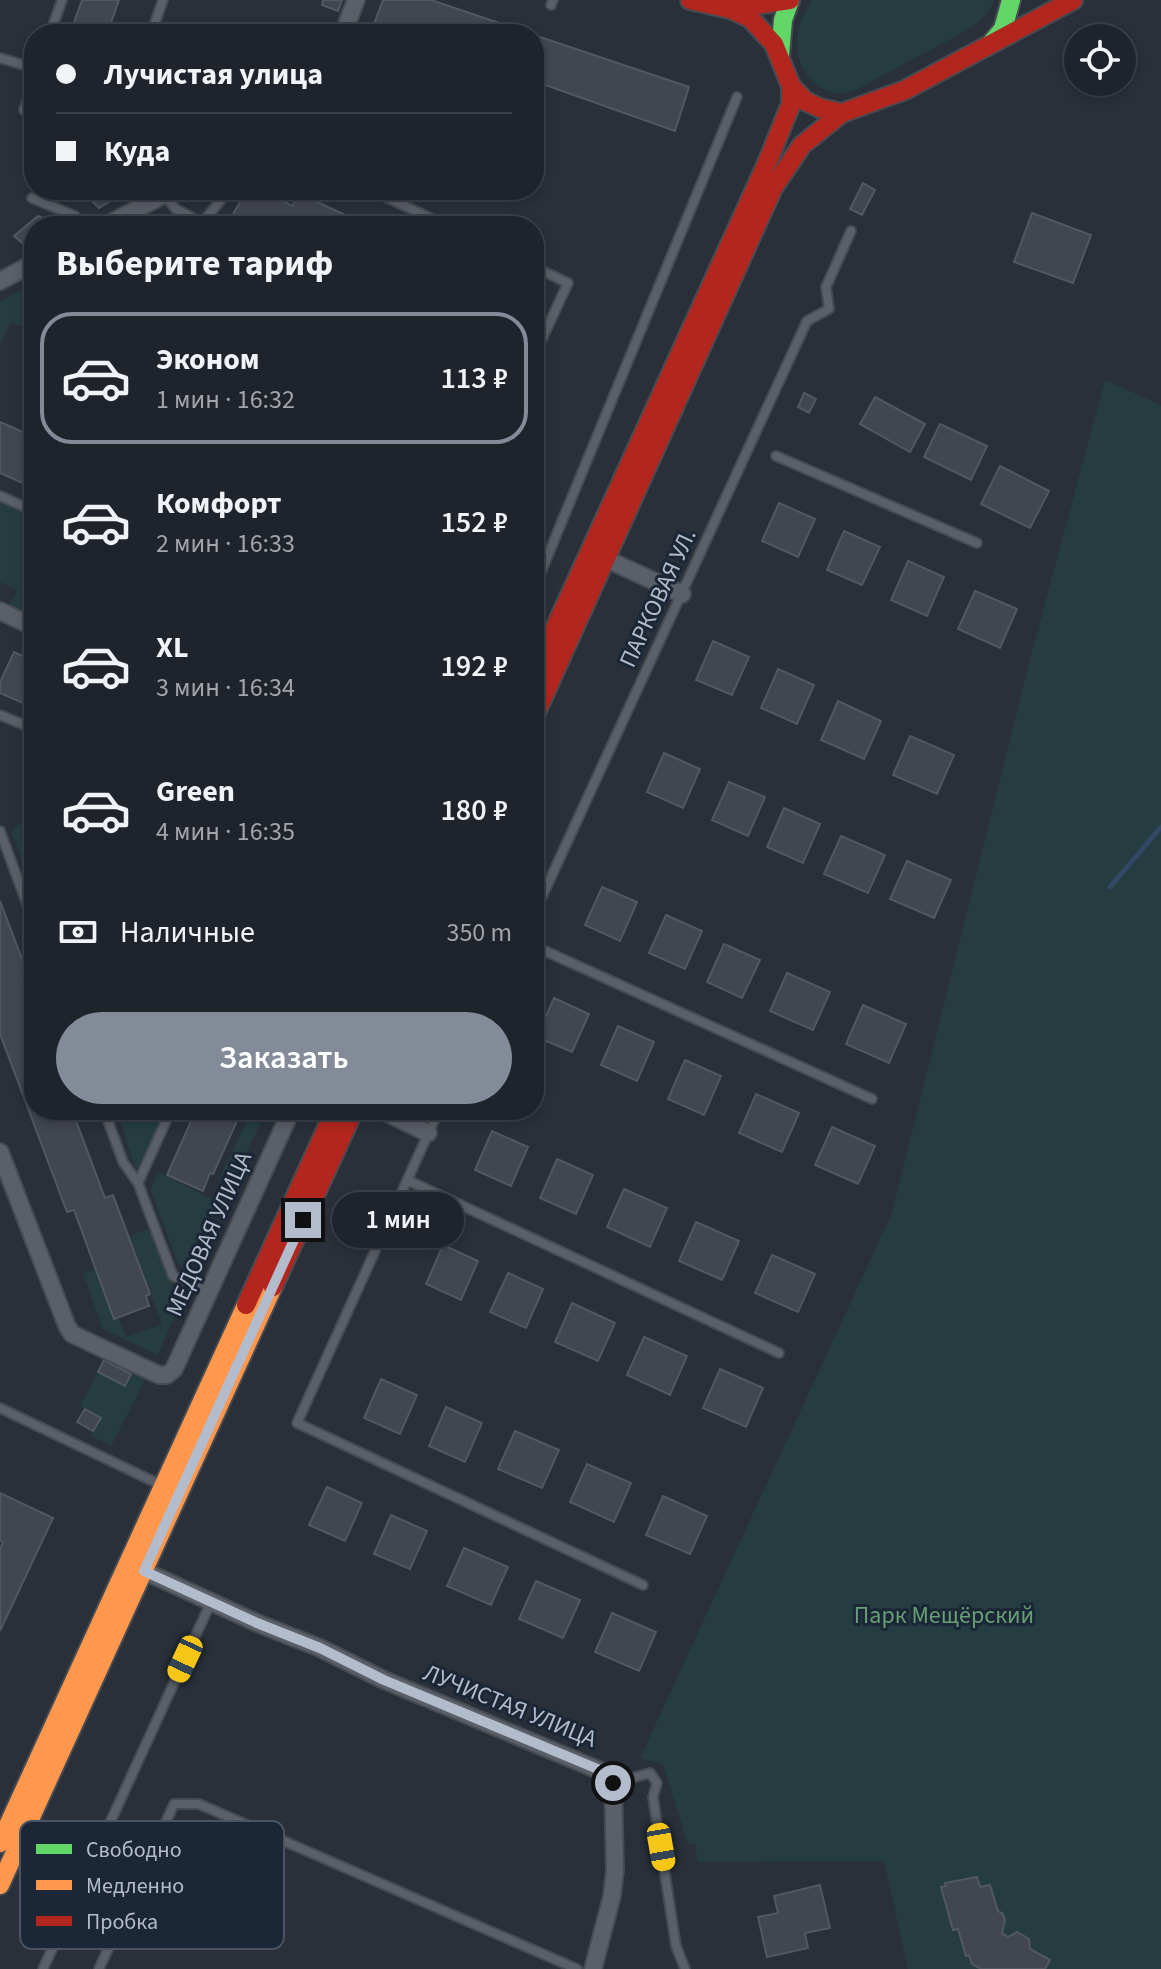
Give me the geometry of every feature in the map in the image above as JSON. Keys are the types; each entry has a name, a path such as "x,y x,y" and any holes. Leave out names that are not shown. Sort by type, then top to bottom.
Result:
{"street":[{"path":"347,24 356,0"},
{"path":"544,652 791,104 791,86 780,55 750,18 730,9 690,0"},
{"path":"730,9 790,0 783,20 780,55"},
{"path":"991,44 1003,29 1011,0"},
{"path":"544,695 773,188 799,146 842,113 905,90 1073,0"},
{"path":"791,86 805,101 842,113"},
{"path":"124,216 153,200"},
{"path":"0,281 24,268"},
{"path":"606,559 682,594"},
{"path":"0,611 24,622"},
{"name":"МЕДОВАЯ УЛИЦА","path":"0,1152 72,1334 159,1375 167,1375 174,1369 286,1120"},
{"path":"0,1843 330,1120"},
{"path":"29,1821 349,1120"},
{"path":"401,1120 428,1133"},
{"name":"ЛУЧИСТАЯ УЛИЦА","path":"144,1571 320,1648 384,1680 600,1770 608,1774 613,1783"},
{"path":"593,1969 612,1896 615,1870 613,1783"},
{"path":"0,1885 20,1841"}],"lane":[{"path":"54,24 62,0"},
{"path":"155,24 163,0"},
{"path":"0,58 24,65"},
{"path":"544,565 737,97"},
{"path":"37,200 75,216"},
{"path":"172,200 176,209 190,216"},
{"path":"392,200 426,216"},
{"path":"403,205 404,200"},
{"name":"ПАРКОВАЯ УЛ.","path":"544,892 807,321 829,309 826,287 851,231"},
{"path":"544,272 568,283 544,335"},
{"path":"776,456 977,543"},
{"path":"0,496 24,507"},
{"path":"0,715 24,725"},
{"path":"0,831 24,896"},
{"path":"544,951 872,1099"},
{"path":"108,1120 123,1162 138,1183 173,1276 209,1292"},
{"path":"138,1183 166,1120"},
{"path":"434,1120 297,1423 643,1585"},
{"path":"407,1180 779,1353"},
{"path":"0,1408 163,1486"},
{"path":"111,1821 211,1602"},
{"path":"613,1783 650,1773 657,1783 653,1797 676,1946 685,1969"},
{"path":"166,1821 174,1804 199,1804 238,1821"},
{"path":"284,1841 577,1969"},
{"path":"43,1969 52,1949"},
{"path":"99,1969 108,1949"}],"green space":[{"path":"812,0 994,0 989,11 965,31 861,87 837,93 812,81 798,55 798,31"},
{"path":"24,288 24,328 11,322 0,345 0,301"},
{"name":"Парк Мещёрский","path":"1105,380 1161,405 1161,1969 908,1969 884,1861 698,1862 695,1844 688,1844 663,1764 640,1758 892,1213 1033,648"},
{"path":"0,502 24,512 24,617 19,620 5,613 17,590 0,582"},
{"path":"24,824 24,866 12,834 14,826"},
{"path":"120,1120 167,1120 144,1171 135,1167"},
{"path":"247,1120 262,1120 232,1182 220,1177"},
{"path":"157,1172 210,1198 215,1206 184,1267 178,1264 151,1190"},
{"path":"149,1228 180,1303 158,1355 103,1329 83,1274 100,1267 126,1337 162,1324 130,1236"},
{"path":"134,1369 147,1376 111,1446 91,1436 100,1418 80,1406 98,1372 125,1385"}],"building":[{"path":"82,0 119,0 111,24 74,24"},
{"path":"323,0 342,0 338,11 322,5"},
{"path":"383,0 431,0 502,24 374,24"},
{"path":"544,38 689,87 675,131 544,85"},
{"path":"863,183 875,190 862,215 850,209"},
{"path":"91,200 112,200 99,208"},
{"path":"246,200 281,200 292,206 296,200 313,200 347,216 233,216 241,201"},
{"path":"1032,213 1091,235 1073,283 1014,262"},
{"path":"24,228 24,244 14,236"},
{"path":"804,393 816,399 809,413 798,407"},
{"path":"875,397 925,424 910,452 860,424"},
{"path":"0,422 24,433 24,484 0,473"},
{"path":"940,424 987,446 971,480 924,457"},
{"path":"1000,466 1049,491 1030,528 981,504"},
{"path":"779,503 815,519 798,557 762,541"},
{"path":"844,531 880,547 862,585 827,570"},
{"path":"908,561 944,577 927,616 891,600"},
{"path":"975,591 1017,609 1000,648 958,629"},
{"path":"713,641 749,657 732,695 696,680"},
{"path":"14,652 24,656 24,704 0,693 0,682"},
{"path":"778,669 814,685 797,724 761,708"},
{"path":"838,701 881,721 864,759 821,740"},
{"path":"910,736 954,755 937,794 893,775"},
{"path":"664,753 700,769 683,808 647,792"},
{"path":"729,782 765,797 748,836 712,820"},
{"path":"784,808 820,824 803,863 767,847"},
{"path":"841,836 885,855 868,893 824,874"},
{"path":"907,861 951,880 934,918 890,899"},
{"path":"602,887 637,902 620,941 585,925"},
{"path":"0,901 24,964 24,1098 0,1034"},
{"path":"666,915 702,931 685,969 649,953"},
{"path":"724,944 760,960 742,998 707,982"},
{"path":"787,973 830,992 813,1030 770,1011"},
{"path":"554,998 589,1014 572,1052 544,1040 544,1021"},
{"path":"863,1005 906,1024 889,1063 846,1044"},
{"path":"618,1026 654,1042 637,1081 601,1065"},
{"path":"685,1060 721,1076 704,1115 668,1099"},
{"path":"756,1094 799,1113 782,1152 739,1133"},
{"path":"32,1120 76,1120 105,1198 113,1195 150,1294 146,1296 149,1306 114,1319 74,1210 67,1212"},
{"path":"192,1120 237,1120 203,1191 167,1175"},
{"path":"832,1127 875,1146 858,1184 815,1165"},
{"path":"492,1131 528,1147 511,1186 475,1170"},
{"path":"557,1159 593,1175 576,1214 540,1198"},
{"path":"624,1189 667,1208 650,1247 607,1227"},
{"path":"696,1222 739,1241 722,1280 679,1261"},
{"path":"443,1245 478,1261 461,1300 426,1284"},
{"path":"772,1255 815,1274 798,1312 755,1293"},
{"path":"508,1273 543,1289 526,1328 490,1312"},
{"path":"572,1303 615,1323 598,1361 555,1342"},
{"path":"644,1337 687,1356 670,1395 627,1375"},
{"path":"104,1360 131,1374 125,1386 98,1372"},
{"path":"720,1369 763,1388 746,1427 703,1408"},
{"path":"381,1379 417,1395 400,1434 364,1418"},
{"path":"446,1407 482,1423 465,1462 429,1446"},
{"path":"85,1409 101,1418 93,1431 77,1422"},
{"path":"515,1431 559,1450 542,1488 498,1469"},
{"path":"587,1464 631,1483 614,1522 570,1502"},
{"path":"327,1487 362,1503 345,1541 309,1525"},
{"path":"0,1493 53,1518 0,1631 0,1549 3,1542 0,1541"},
{"path":"663,1496 707,1516 690,1554 646,1535"},
{"path":"391,1515 427,1531 410,1569 374,1554"},
{"path":"464,1548 508,1567 491,1605 447,1586"},
{"path":"536,1581 580,1600 563,1638 519,1619"},
{"path":"612,1613 656,1632 639,1671 595,1652"},
{"path":"977,1877 980,1887 990,1885 998,1911 1003,1914 1002,1933 1008,1937 1017,1932 1029,1939 1030,1949 1050,1960 1045,1969 981,1969 972,1964 969,1955 966,1956 958,1929 953,1930 941,1887 946,1886 945,1883"},
{"path":"820,1885 830,1928 805,1933 808,1948 767,1957 758,1917 778,1913 774,1896"}],"waterway":[{"path":"1110,887 1161,827"}],"traffic: fast":[{"path":"780,55 783,20 790,0"},
{"path":"992,42 1003,29 1011,0"}],"traffic: slow":[{"path":"29,1821 273,1287"},
{"path":"0,1843 246,1305"},
{"path":"0,1885 20,1841"}],"traffic: jam":[{"path":"690,0 730,9 750,18 774,44 791,86 805,101 842,113 905,90 1073,0"},
{"path":"730,9 790,0"},
{"path":"544,652 767,163 791,104 791,86"},
{"path":"544,695 773,188 802,145 842,113"},
{"path":"246,1305 330,1120"},
{"path":"273,1287 349,1120"}],"route":[{"path":"303,1220 144,1571 320,1648 384,1680 600,1770 608,1774 613,1783"}]}
